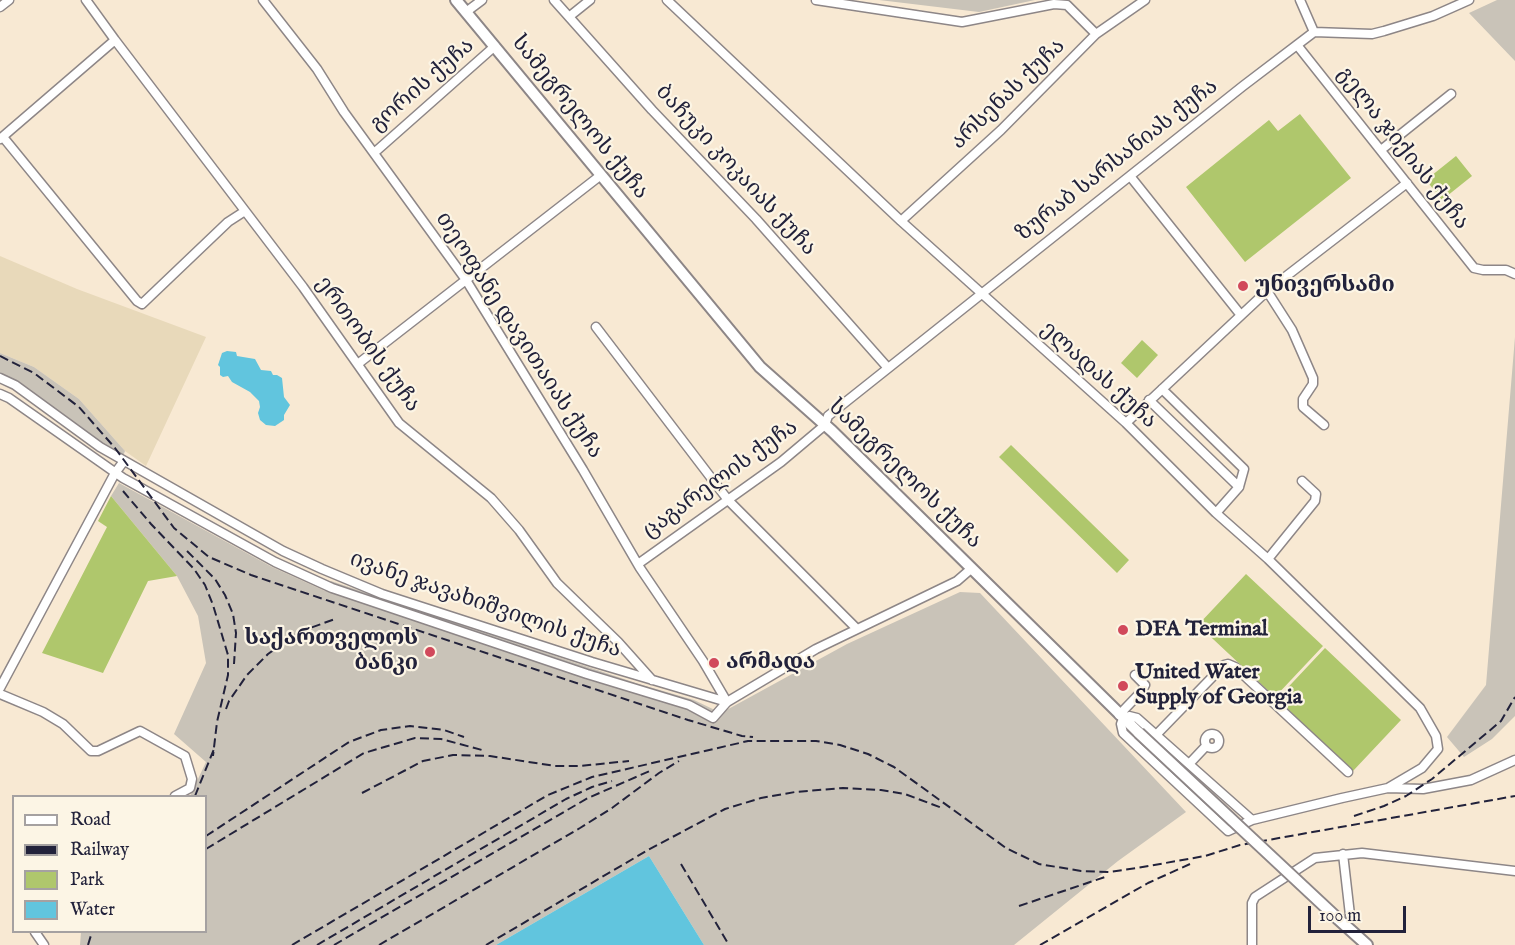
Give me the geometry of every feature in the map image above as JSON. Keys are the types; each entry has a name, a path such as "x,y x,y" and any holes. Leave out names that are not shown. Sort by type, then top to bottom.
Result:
{"main road":[{"name":"სამეგრელოს ქუჩა","path":"456,0 760,367 825,425 1121,717 1365,944"}],"street":[{"path":"0,7 9,0"},
{"name":"ერთობის ქუჩა","path":"86,0 359,363 399,423 490,498 519,530 556,583 618,642 652,680"},
{"name":"თეოფანე დავითაიას ქუჩა","path":"263,0 317,69 344,112 466,280 584,470 638,564 703,661 727,702"},
{"path":"466,12 482,0"},
{"name":"ბაჩუკი კოკაიას ქუჩა","path":"554,0 652,110 756,219 888,368"},
{"path":"570,16 590,0"},
{"name":"ელადას ქუჩა","path":"667,0 981,293 1126,423 1216,513 1268,559 1414,701 1432,727 1438,744 1436,753 1417,772 1388,788"},
{"path":"816,0 962,22 1054,4 1067,5 1096,34"},
{"name":"არსენას ქუჩა","path":"902,220 1001,130 1096,34 1145,0"},
{"path":"1300,0 1314,32 1372,34 1433,16 1469,0"},
{"name":"ზურაბ სარსანიას ქუჩა","path":"825,425 828,416 981,293 1314,32"},
{"path":"115,40 2,138 137,301 142,304 228,222 245,211"},
{"name":"გელა ჯიქიას ქუჩა","path":"1297,45 1469,263 1477,270 1498,270 1515,274"},
{"name":"გორის ქუჩა","path":"374,153 495,46"},
{"path":"1381,150 1451,94"},
{"path":"359,363 601,175"},
{"path":"1130,176 1240,314"},
{"path":"1126,423 1240,314 1407,183"},
{"path":"1267,291 1292,330 1313,378 1313,384 1303,399 1303,407 1324,425"},
{"path":"596,327 728,500 857,629"},
{"name":"ივანე ჯავახიშვილის ქუჩა","path":"0,378 15,385 92,442 124,461 283,551 342,578 382,594 727,702"},
{"path":"1162,388 1244,469 1239,487 1216,513"},
{"path":"0,394 115,473 275,562 332,588 564,667 689,705 712,718 727,702 816,649 957,581 972,568"},
{"path":"1149,400 1239,487"},
{"name":"ცაგარელის ქუჩა","path":"638,564 782,462 825,425"},
{"path":"0,688 3,674 115,473 124,461"},
{"path":"1268,559 1315,501 1316,494 1302,481"},
{"path":"1157,734 1224,665 1232,664 1348,772"},
{"path":"1136,675 1145,685 1121,717 1123,733 1227,831 1252,820 1388,788 1423,789 1459,783 1515,760"},
{"path":"0,694 43,712 63,724 91,751 98,751 140,731 185,756 192,779 190,788 177,795"},
{"path":"1121,717 1135,717 1157,734 1252,820"},
{"path":"1190,763 1206,746"},
{"path":"1252,945 1252,903 1259,892 1309,861 1343,854 1362,853 1515,871"},
{"path":"1343,854 1350,915"}],"shaded area":[{"path":"879,0 1035,0 979,12"},
{"path":"1497,0 1515,0 1515,61 1469,13"},
{"path":"0,256 77,289 206,337 146,466 125,451 79,399 34,367 0,353"},
{"path":"1515,337 1515,716 1492,739 1464,757 1447,737 1486,685"},
{"path":"0,353 34,367 79,399 125,451 122,459 16,381 0,373"},
{"path":"119,483 272,567 325,591 331,581 639,684 694,700 721,713 847,644 960,592 980,593 1186,812 1118,861 1014,945 704,945 649,856 496,945 80,945 81,933 207,933 207,795 190,795 206,762 174,734 206,663 198,616 177,576 111,496"}],"green space":[{"path":"1300,114 1351,178 1245,262 1186,187 1269,120 1278,131"},
{"path":"1456,156 1472,176 1442,200 1426,180"},
{"path":"1142,340 1158,355 1137,378 1121,363"},
{"path":"1011,445 1129,560 1117,573 999,457"},
{"path":"111,496 177,576 148,581 103,673 42,653 107,527 98,521"},
{"path":"1246,574 1323,646 1275,697 1198,625"},
{"path":"1325,648 1401,720 1353,771 1277,699"}],"water":[{"path":"236,352 237,356 255,359 261,370 271,371 273,375 282,378 284,397 290,405 284,415 284,420 275,426 266,425 260,420 259,401 250,392 232,382 228,376 220,375 218,365 222,353"},
{"path":"649,856 704,945 496,945"}],"railway":[{"path":"0,356 34,373 79,407 115,448 174,528 209,557 251,575 688,720 742,736 753,737"},
{"path":"123,491 194,569 205,585 213,605 228,655 228,675 217,722 213,756"},
{"path":"187,551 215,579 233,614 236,633 234,664"},
{"path":"226,709 247,675 268,654 299,632 335,619"},
{"path":"1354,816 1406,796 1432,779 1501,721 1515,697"},
{"path":"207,835 349,742 381,730 410,726 444,730 464,737"},
{"path":"207,848 364,753 415,738 441,739 482,750"},
{"path":"292,945 548,795 592,777 748,741 816,741 840,745 868,754 894,767 1006,848 1039,864 1081,871 1109,872 1137,868 1205,856 1240,845 1515,796"},
{"path":"195,795 214,749"},
{"path":"362,793 423,761 453,755 490,756 555,766 629,761"},
{"path":"379,945 580,828 679,761"},
{"path":"334,945 588,798 652,770"},
{"path":"317,945 566,799 612,781"},
{"path":"486,945 648,850 725,809 761,798 795,792 843,788 881,790 905,794 942,808"},
{"path":"681,864 729,945"},
{"path":"1040,945 1148,883 1190,864"},
{"path":"1019,906 1108,876"},
{"path":"88,945 92,933"}],"place":[{"name":"უნივერსამი","path":"1243,286"},
{"name":"DFA Terminal","path":"1123,630"},
{"name":"საქართველოს ბანკი","path":"430,652"},
{"name":"არმადა","path":"714,663"},
{"name":"United Water Supply of Georgia","path":"1123,686"}]}
